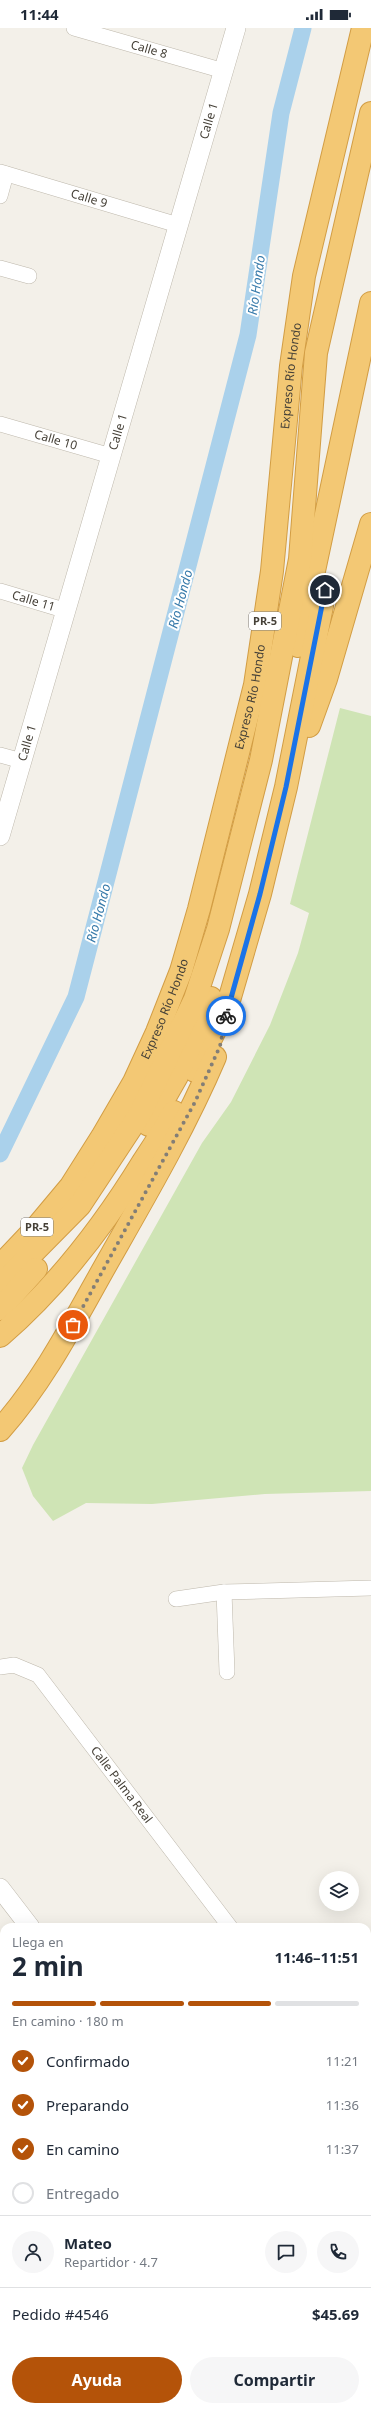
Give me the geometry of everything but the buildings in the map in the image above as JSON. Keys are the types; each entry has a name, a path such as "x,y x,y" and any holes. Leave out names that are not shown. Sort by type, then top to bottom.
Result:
{"highway":[{"name":"Expreso Río Hondo","path":"0,1266 35,1229 71,1186 102,1137 134,1082 157,1032 181,971 255,685 272,571 291,366 304,276 363,28"},
{"path":"0,1286 80,1205 140,1114 195,999 218,929 261,760 300,559 316,354 371,113"},
{"path":"0,1310 88,1212 143,1136 177,1076 209,1003 231,932 270,778 371,303"},
{"path":"0,1430 24,1403 61,1348 174,1141 220,1046 228,1004 260,894 286,787 371,362"},
{"path":"286,787 326,679 371,524"},
{"path":"0,1336 36,1304 65,1272 103,1224 173,1114 228,1004"}],"street":[{"name":"Calle 8","path":"74,28 224,71"},
{"name":"Calle 1","path":"0,836 67,611 236,28"},
{"name":"Calle 9","path":"3,173 178,225"},
{"path":"0,196 3,173"},
{"path":"0,268 29,276"},
{"name":"Calle 10","path":"0,424 111,456"},
{"name":"Calle 11","path":"0,591 67,611"},
{"path":"0,755 22,761"},
{"path":"176,1599 224,1592 371,1588"},
{"path":"224,1592 227,1672"},
{"name":"Calle Palma Real","path":"0,1667 14,1665 38,1675 227,1923"},
{"path":"0,1888 27,1923"}],"green space":[{"path":"340,708 371,716 371,1491 265,1494 152,1504 86,1503 53,1521 33,1496 22,1468 33,1445 202,1143 231,1102 270,1025 298,953 309,913 290,904"}],"waterway":[{"name":"Río Hondo","path":"0,1154 76,997 248,335 281,113 303,28"}],"way so far":[{"path":"73,1325 137,1211 195,1102 220,1046 226,1016"}],"route":[{"path":"226,1016 228,1004 260,894 286,787 325,590"}]}
